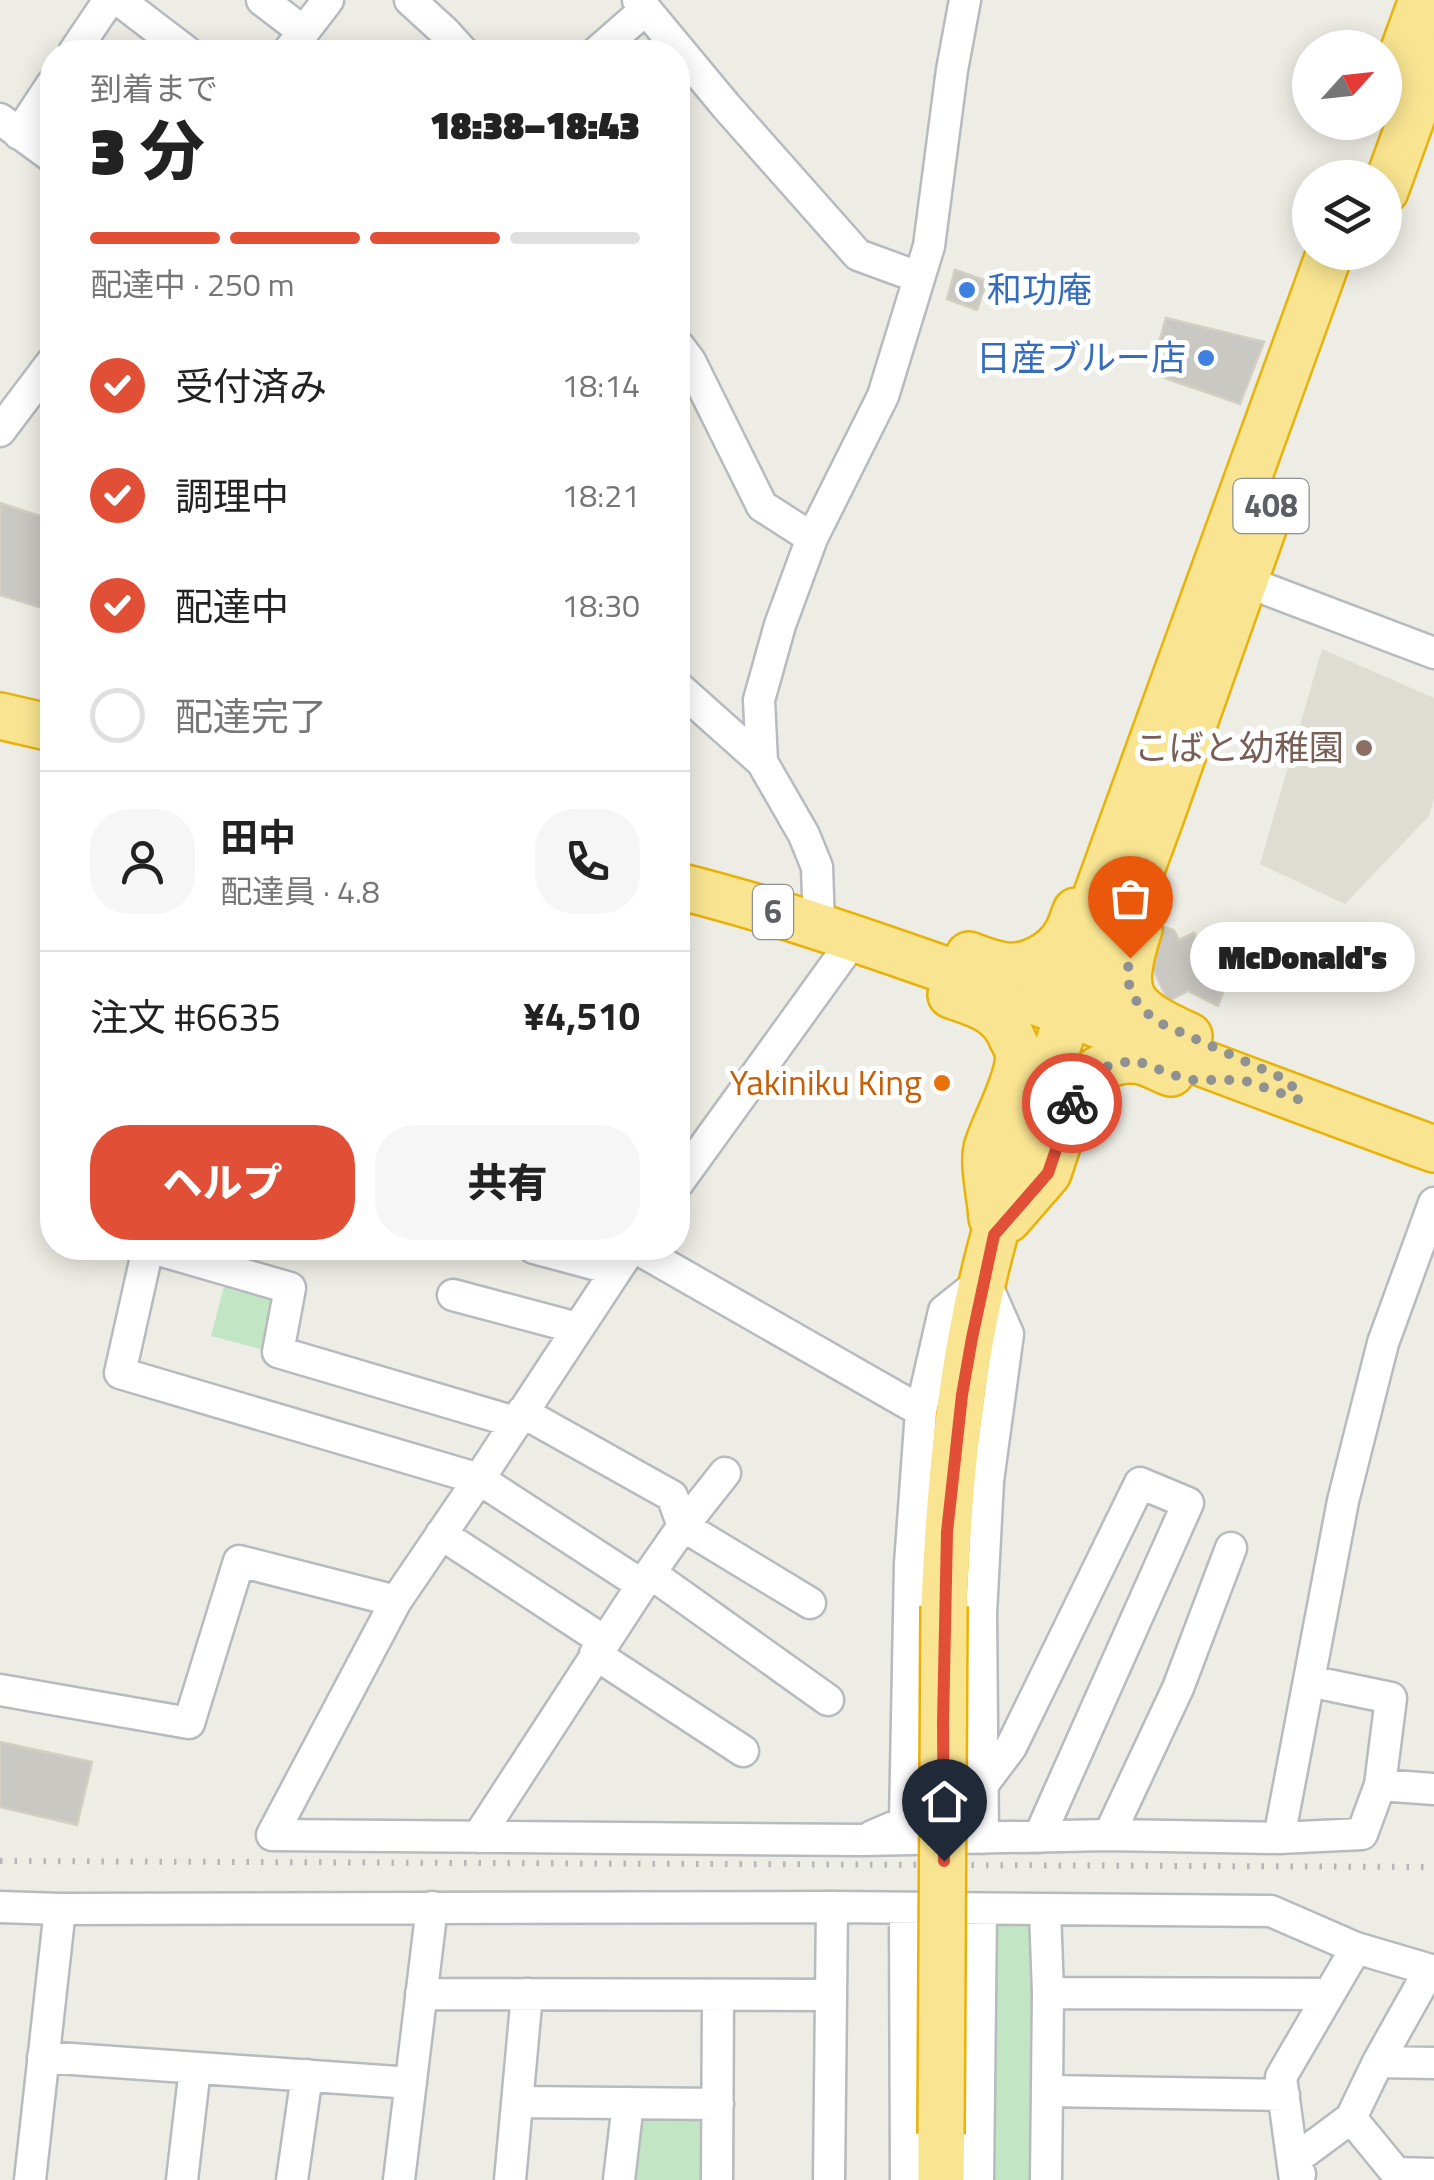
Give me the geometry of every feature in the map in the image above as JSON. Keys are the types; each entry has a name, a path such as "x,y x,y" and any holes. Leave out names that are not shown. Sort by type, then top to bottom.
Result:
{"highway":[{"path":"1402,55 1422,0"},
{"path":"1396,160 1434,56"},
{"name":"408","path":"941,2180 947,1532 960,1411 984,1279 994,1235 1069,1012 1096,992 1147,805 1229,575 1324,270"},
{"name":"408","path":"1229,575 1356,270"},
{"path":"0,716 40,725"},
{"path":"854,939 930,942 1001,966 1015,967 1036,960 1066,936 1107,832 1147,805 1163,855 1127,966 1135,1002 1160,1023 1289,1081 1300,1100"},
{"name":"6","path":"690,890 854,939 1069,1012 1434,1150"},
{"path":"854,939 918,984 984,1006 1010,1032 1018,1052 1017,1068 986,1152 994,1235"},
{"path":"994,1235 1048,1173 1074,1095 1088,1076 1101,1068 1134,1060 1187,1080 1243,1080"}],"street":[{"path":"82,40 109,0"},
{"path":"119,0 171,40"},
{"path":"262,0 294,40"},
{"path":"298,40 328,0"},
{"path":"410,0 452,40"},
{"path":"762,762 760,700 780,625 812,538 883,396 928,246 965,0"},
{"path":"608,40 641,5 671,40"},
{"path":"690,61 858,255 918,278"},
{"path":"40,96 10,126 40,148"},
{"path":"690,362 762,506 812,538"},
{"path":"0,431 40,378"},
{"path":"1229,575 1434,653"},
{"path":"690,699 762,762 804,835 854,939 690,1166"},
{"path":"1280,1838 1343,1501 1384,1343 1434,1203"},
{"path":"147,1260 120,1373 479,1479 646,1579 828,1700"},
{"path":"192,1260 290,1288 278,1352 518,1417 672,1496 683,1526 810,1603"},
{"path":"625,1260 396,1601 272,1834 863,1840 1109,1835 1280,1838 1362,1834 1380,1784 1391,1698 1309,1680"},
{"path":"637,1260 921,1411"},
{"path":"863,1840 905,1822 910,1564 921,1411 944,1311 984,1279 1008,1334 988,1480 981,1614 983,1838"},
{"path":"453,1294 577,1328"},
{"path":"478,1836 646,1579 725,1473"},
{"path":"984,1783 1011,1747 1140,1483 1188,1503 1039,1837"},
{"path":"441,1534 743,1751"},
{"path":"1109,1835 1178,1688 1232,1548"},
{"path":"0,1690 189,1724 240,1561 396,1601"},
{"path":"1380,1784 1434,1788"},
{"path":"0,1907 832,1907 1271,1912 1356,1948 1431,1971 1378,2062 1351,2118 1297,2174"},
{"path":"829,2180 832,1907"},
{"path":"399,2180 432,1908"},
{"path":"905,1908 906,2180"},
{"path":"30,2180 60,1909"},
{"path":"978,2180 981,1909"},
{"path":"1045,1910 1046,2180"},
{"path":"1297,2174 1281,2077 1356,1948"},
{"path":"1048,1992 1329,1994"},
{"path":"422,1994 831,1995"},
{"path":"510,2180 526,1994"},
{"path":"717,2180 718,1995"},
{"path":"43,2057 410,2083"},
{"path":"1378,2062 1434,2063"},
{"path":"182,2180 195,2068"},
{"path":"292,2180 307,2076"},
{"path":"1048,2090 1284,2096"},
{"path":"518,2102 718,2104"},
{"path":"619,2180 628,2103"},
{"path":"1351,2118 1399,2177 1434,2174"}],"shaded area":[{"name":"こばと幼稚園","path":"1322,649 1434,698 1434,798 1429,816 1345,904 1260,864"}],"green space":[{"path":"226,1279 280,1293 265,1350 211,1336"},
{"path":"1029,1924 1041,1936 1041,2180 986,2180 984,1937 997,1925"},
{"path":"652,2109 703,2116 703,2180 630,2180 636,2124"}],"building":[{"name":"和功庵","path":"955,270 987,281 977,310 947,299"},
{"name":"日産ブルー店","path":"1166,318 1264,342 1240,404 1150,373"},
{"path":"0,503 40,516 40,607 0,595"},
{"path":"1161,926 1174,930 1179,940 1194,933 1223,981 1218,984 1223,993 1218,1006 1188,991 1168,1001 1147,956"},
{"path":"0,1742 92,1762 77,1825 0,1807"}],"railway":[{"path":"0,1861 1434,1867"}],"way so far":[{"path":"1072,1103 1088,1076 1120,1061 1134,1060 1187,1080 1243,1080 1300,1100 1289,1081 1160,1023 1144,1012 1135,1002 1128,982 1130,958"}],"place":[{"name":"和功庵","path":"967,290"},
{"name":"日産ブルー店","path":"1206,358"},
{"name":"こばと幼稚園","path":"1364,748"},
{"name":"McDonald's","path":"1130,958"},
{"name":"Yakiniku King","path":"942,1083"}],"route":[{"path":"944,1861 944,1606 947,1532 962,1395 994,1235 1048,1173 1072,1103"}]}
